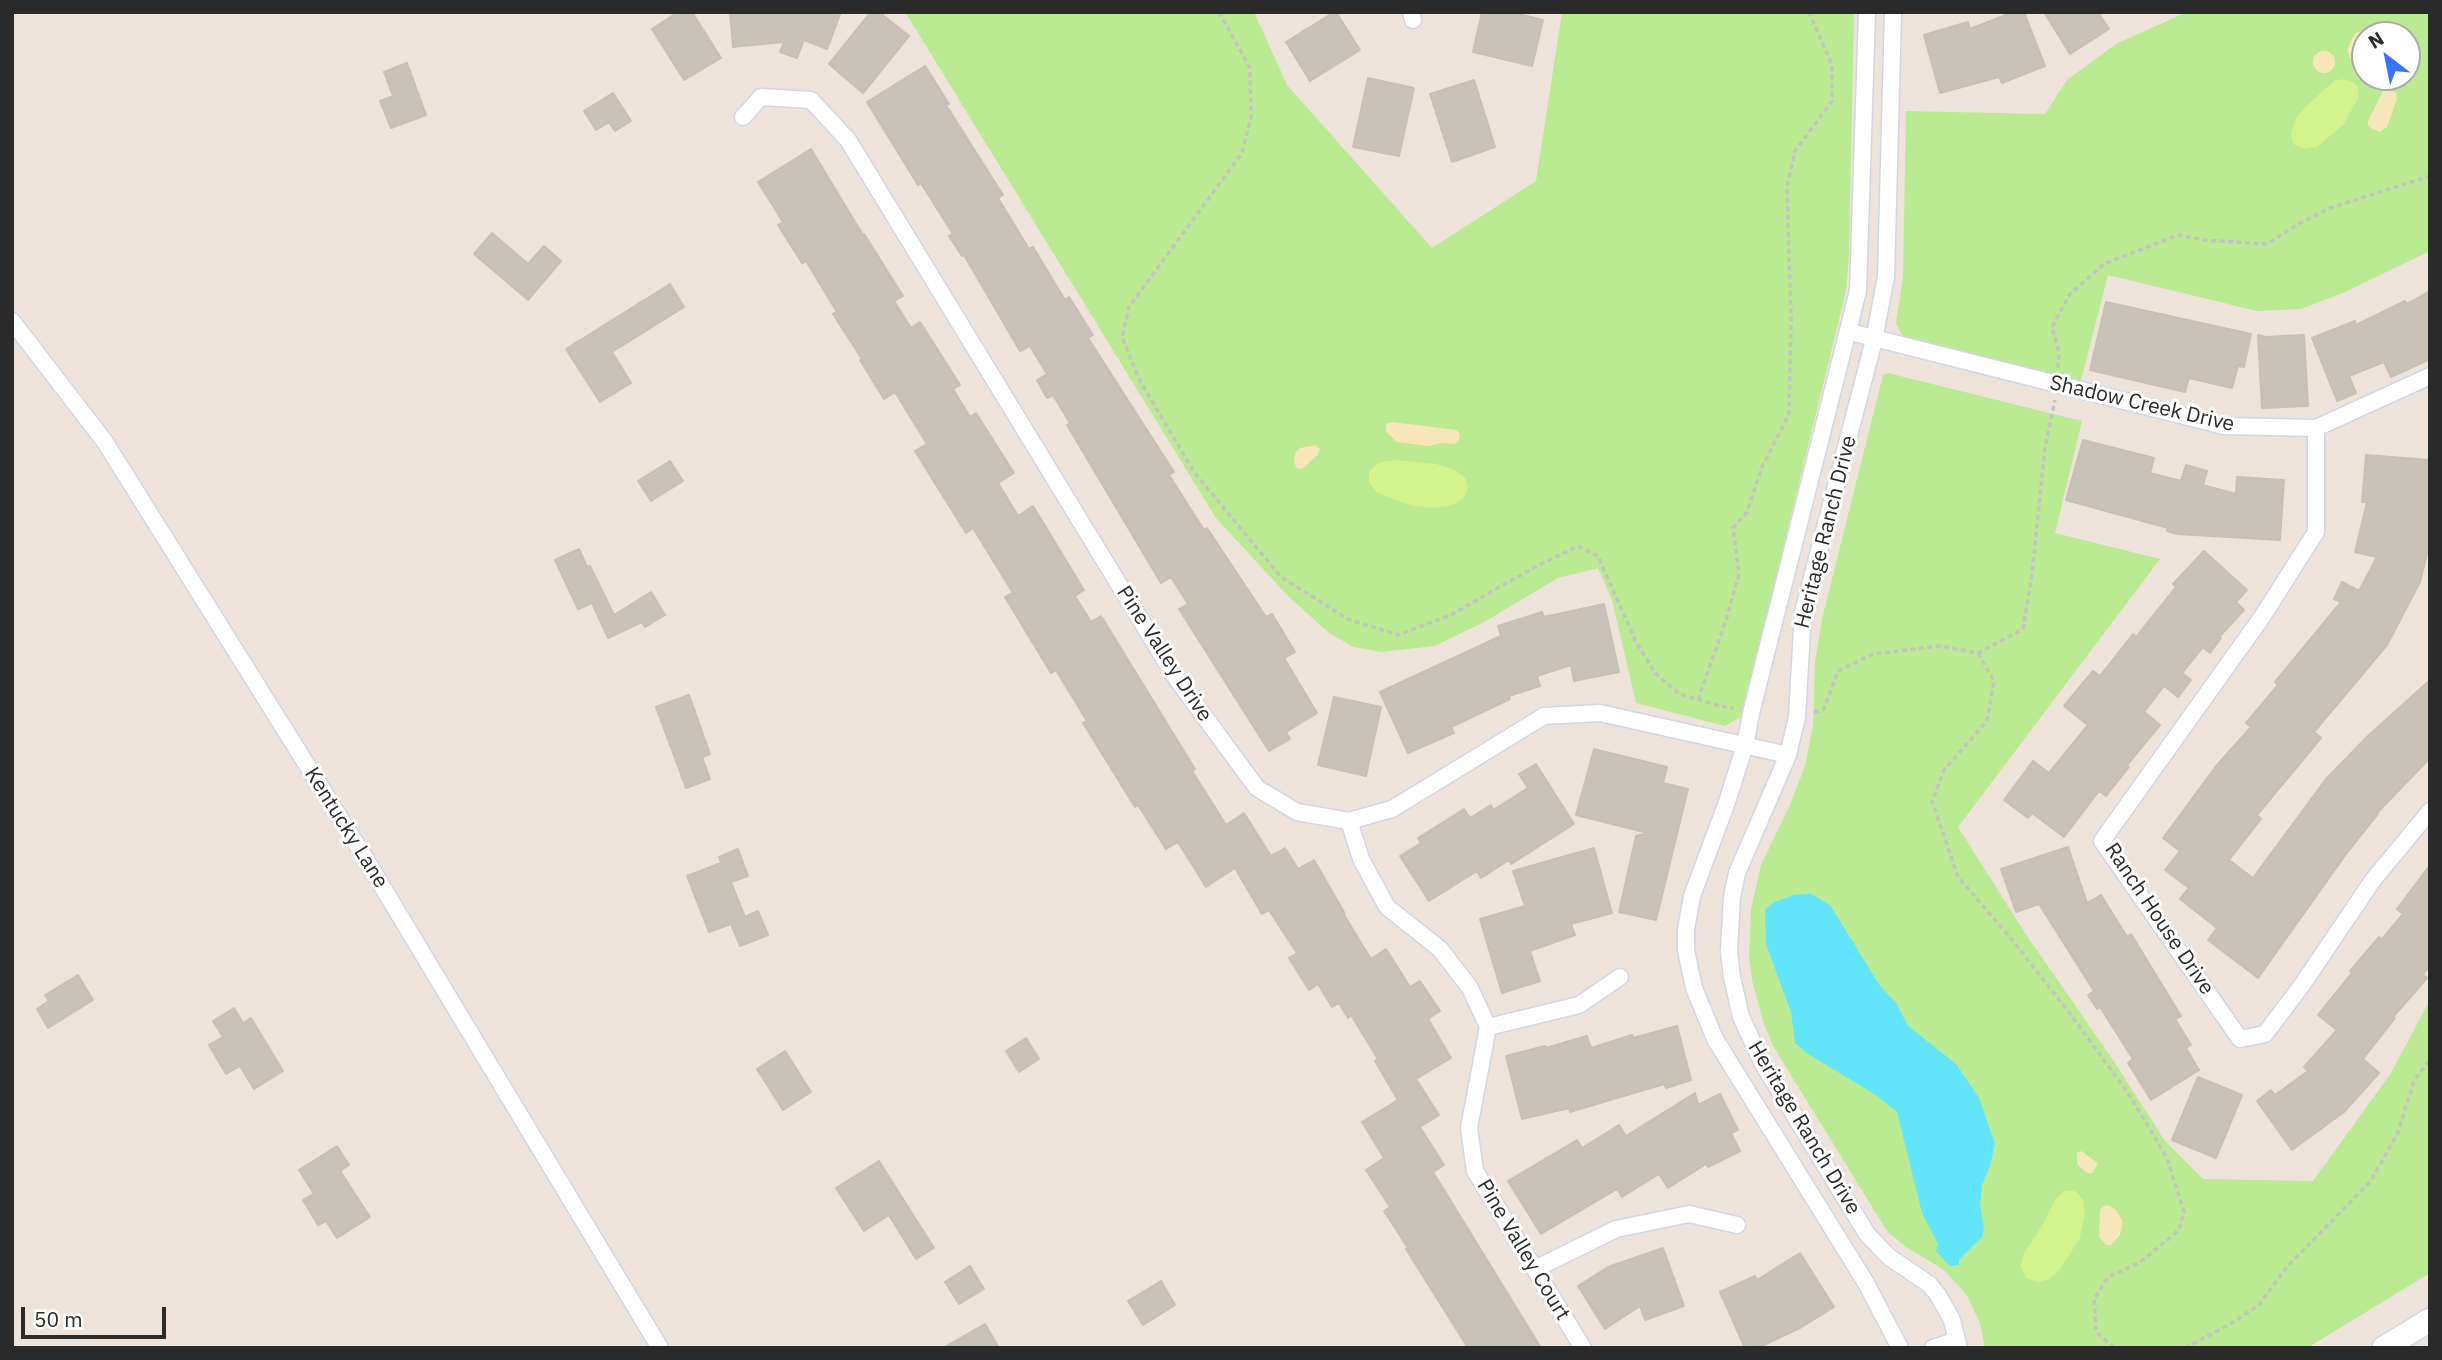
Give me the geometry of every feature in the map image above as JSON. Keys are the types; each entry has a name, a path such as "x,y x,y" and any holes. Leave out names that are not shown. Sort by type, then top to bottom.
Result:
{"main road":[{"path":"2384,1348 2430,1320"}],"street":[{"name":"Heritage Ranch Drive","path":"1867,12 1858,291 1850,332 1745,745 1689,910 1686,950 1693,988 1715,1039 1866,1283 1900,1348"},
{"name":"Heritage Ranch Drive","path":"1893,12 1886,277 1874,340 1804,612 1797,717 1788,755 1738,873 1732,897 1730,951 1732,977 1741,1017 1763,1064 1867,1234 1889,1257 1928,1284 1938,1295 1952,1320 1958,1344"},
{"name":"Pine Valley Drive","path":"743,117 761,97 811,100 848,140 1176,678 1257,788 1297,812 1349,821 1392,809 1544,716 1600,713 1788,755"},
{"name":"Kentucky Lane","path":"12,321 105,442 365,858 660,1348"},
{"name":"Shadow Creek Drive","path":"1850,332 2224,426 2316,428 2430,376"},
{"name":"Ranch House Drive","path":"2316,428 2316,532 2262,617 2102,841 2241,1038 2265,1034 2302,985 2373,880 2430,811"},
{"path":"1349,821 1361,859 1387,907 1440,948 1470,988 1488,1027 1580,1005 1620,977"},
{"name":"Pine Valley Court","path":"1488,1027 1469,1128 1475,1171 1583,1348"},
{"path":"1535,1269 1616,1229 1689,1214 1737,1224"},
{"path":"1933,1348 1958,1344"}],"path":[{"path":"1219,12 1250,68 1251,117 1242,153 1129,307 1122,337 1139,379 1194,472 1282,578 1348,620 1398,635 1451,615 1533,568 1578,546 1598,556 1636,642 1655,673 1679,694 1720,706 1752,709"},
{"path":"1698,700 1739,574 1732,528 1747,512 1762,467 1789,414 1791,320 1787,187 1795,151 1832,101 1832,65 1810,12"},
{"path":"1797,717 1824,709 1838,671 1874,654 1940,646 1978,653 2023,629 2032,574 2045,447 2057,384 2059,352 2052,327 2070,295 2104,264 2178,235 2204,240 2267,244 2330,208 2430,176"},
{"path":"1978,653 1994,681 1987,722 1944,770 1932,801 1958,877 2009,936 2130,1096 2167,1158 2184,1212 2179,1230 2139,1263 2108,1277 2094,1299 2096,1332 2115,1348"},
{"path":"2185,1348 2259,1305 2286,1268 2370,1182 2397,1135 2414,1082 2430,1059"}],"green space":[{"path":"903,12 1254,12 1287,85 1432,248 1536,181 1562,12 1854,12 1846,291 1742,716 1725,726 1636,703 1612,600 1598,568 1558,578 1484,622 1435,646 1381,652 1354,647 1329,633 1288,596 1216,518"},
{"path":"2187,12 2430,12 2430,251 2345,292 2301,309 2257,311 2108,275 2080,384 1904,339 1896,323 1903,278 1906,111 2045,114 2067,80 2116,44"},
{"path":"2334,81 2351,81 2351,91 2358,91 2359,96 2344,124 2317,147 2304,149 2293,144 2291,133 2295,120 2303,109"},
{"path":"1888,373 2082,421 2055,533 2160,559 1958,827 2025,933 2165,1141 2203,1179 2313,1181 2391,1073 2430,1000 2430,1273 2307,1348 1985,1348 1980,1323 1966,1294 1944,1270 1906,1247 1887,1231 1773,1046 1752,980 1749,957 1751,910 1761,865 1790,805 1805,766 1813,725 1815,662 1822,619 1883,375"},
{"path":"1396,460 1436,464 1453,469 1466,478 1468,488 1463,499 1450,506 1431,508 1410,505 1377,493 1369,483 1369,471 1380,462"},
{"path":"2074,1190 2083,1199 2085,1212 2080,1238 2061,1268 2050,1279 2037,1282 2026,1278 2020,1267 2024,1253 2055,1200 2064,1191"}],"sand":[{"path":"2351,42 2351,60 2347,50"},
{"path":"2324,51 2332,54 2335,62 2332,70 2324,73 2316,70 2313,62 2316,54"},
{"path":"2383,91 2396,93 2397,99 2387,127 2380,132 2372,129 2368,121"},
{"path":"1392,422 1457,430 1460,434 1459,440 1455,444 1429,446 1397,442 1386,432 1386,424"},
{"path":"1316,445 1320,449 1318,454 1306,466 1296,468 1295,453 1300,448"},
{"path":"2082,1151 2098,1164 2092,1173 2087,1173 2077,1164 2077,1153"},
{"path":"2109,1205 2116,1210 2123,1222 2120,1235 2111,1245 2106,1245 2099,1237 2100,1210"}],"water":[{"path":"1811,894 1830,905 1880,986 1896,1003 1908,1026 1956,1064 1979,1098 1995,1144 1982,1185 1982,1237 1959,1260 1959,1265 1950,1266 1936,1251 1938,1244 1922,1213 1897,1112 1876,1095 1808,1054 1795,1043 1791,1012 1766,944 1765,910 1774,902 1794,895"}],"building":[{"path":"678,12 692,12 721,58 684,80 652,29"},
{"path":"730,12 841,12 827,49 804,40 797,58 780,52 784,42 733,47"},
{"path":"871,12 879,12 909,36 863,93 829,64"},
{"path":"1334,12 1360,50 1310,81 1286,42"},
{"path":"1482,12 1510,12 1543,20 1532,66 1473,52"},
{"path":"2013,12 2024,12 2045,66 2002,83 1999,77 1940,93 1924,35 1968,22 1970,29"},
{"path":"2044,12 2098,12 2109,29 2070,54"},
{"path":"407,63 426,115 391,128 380,101 393,96 384,72"},
{"path":"925,66 949,104 946,105 1003,195 998,198 1029,249 1033,247 1065,300 1069,297 1093,335 1088,338 1174,472 1169,475 1204,530 1207,528 1266,617 1272,614 1295,652 1284,658 1317,713 1286,732 1290,739 1269,751 1179,609 1188,604 1171,577 1161,583 1067,425 1070,423 1053,395 1047,398 1037,380 1047,374 1030,346 1020,351 964,255 962,256 949,236 953,234 921,183 918,185 867,102"},
{"path":"1368,78 1414,88 1399,156 1353,147"},
{"path":"1474,80 1495,147 1452,162 1430,94"},
{"path":"613,93 631,121 615,131 609,122 596,130 584,111"},
{"path":"811,149 903,296 894,301 911,328 920,322 960,385 953,389 970,417 976,413 1014,473 998,483 1018,516 1033,506 1084,590 1075,596 1091,622 1101,616 1195,769 1192,771 1226,825 1244,813 1271,856 1285,848 1298,869 1314,860 1371,959 1386,949 1410,987 1420,981 1440,1011 1428,1019 1451,1058 1416,1079 1439,1115 1420,1127 1444,1165 1433,1172 1541,1348 1468,1348 1384,1211 1390,1207 1366,1170 1384,1158 1362,1122 1398,1100 1375,1061 1378,1059 1351,1015 1348,1018 1339,1003 1332,1007 1318,984 1309,990 1289,958 1297,953 1269,910 1262,914 1235,868 1206,887 1178,842 1166,849 1138,805 1135,807 1083,723 1087,721 1056,670 1051,673 1005,597 1013,593 973,528 966,533 915,451 927,444 895,392 884,399 833,314 837,312 806,261 802,263 778,225 783,222 758,182"},
{"path":"492,233 528,264 544,246 561,261 528,300 474,254"},
{"path":"670,284 684,307 612,352 631,383 600,402 566,349"},
{"path":"2430,291 2430,359 2391,377 2384,362 2349,376 2356,393 2337,401 2312,338 2355,321 2356,325 2405,301 2407,304"},
{"path":"2106,302 2251,334 2244,367 2238,366 2232,388 2189,378 2185,392 2090,370"},
{"path":"2258,335 2304,335 2308,406 2262,408"},
{"path":"2083,440 2154,458 2150,473 2181,481 2186,465 2207,471 2203,485 2236,494 2237,477 2284,480 2280,540 2177,534 2167,531 2168,528 2066,500"},
{"path":"2366,455 2430,460 2430,542 2420,582 2387,645 2314,732 2321,738 2257,815 2261,819 2229,860 2253,878 2326,779 2369,735 2430,680 2430,758 2377,813 2258,978 2208,940 2217,928 2180,899 2189,888 2165,870 2180,851 2163,838 2217,765 2251,727 2246,723 2278,685 2275,682 2341,602 2334,599 2342,582 2359,591 2377,557 2355,552 2367,502 2362,502"},
{"path":"670,461 683,481 651,501 638,481"},
{"path":"579,549 614,615 651,592 665,615 645,627 642,622 608,638 592,603 578,609 555,560"},
{"path":"2204,551 2247,590 2236,602 2244,610 2219,637 2221,638 2210,653 2203,647 2182,673 2191,680 2178,697 2164,686 2144,712 2160,725 2106,796 2099,791 2064,837 2032,813 2028,818 2004,800 2033,761 2049,773 2088,725 2064,706 2093,671 2100,676 2133,634 2136,637 2176,587 2173,584"},
{"path":"1604,604 1619,672 1574,681 1571,665 1537,676 1540,686 1509,696 1510,699 1451,727 1454,733 1408,753 1380,692 1501,636 1498,626 1542,612 1544,617"},
{"path":"689,695 710,754 702,757 710,779 686,788 656,707"},
{"path":"1334,697 1381,707 1366,776 1318,765"},
{"path":"1594,749 1667,767 1663,783 1688,789 1656,920 1619,912 1636,836 1648,833 1576,815"},
{"path":"1536,764 1574,824 1511,864 1509,860 1481,878 1477,871 1429,901 1400,856 1421,843 1418,838 1464,809 1470,818 1491,805 1493,810 1528,788 1519,774"},
{"path":"2068,847 2087,903 2101,895 2127,937 2131,934 2181,1016 2175,1019 2191,1045 2186,1048 2199,1070 2151,1100 2128,1063 2133,1059 2100,1007 2097,1009 2088,995 2094,991 2039,904 2016,912 2001,869"},
{"path":"1594,848 1612,913 1571,924 1575,935 1530,951 1540,981 1502,993 1480,919 1525,906 1513,871"},
{"path":"738,849 748,876 731,882 745,917 758,911 768,935 740,946 731,924 709,932 687,876 721,863 719,857"},
{"path":"2430,865 2430,966 2423,974 2427,978 2393,1017 2395,1018 2363,1059 2379,1073 2344,1112 2292,1150 2257,1101 2271,1090 2275,1095 2308,1071 2304,1067 2337,1030 2318,1015 2352,973 2350,971 2403,914 2397,909"},
{"path":"78,975 93,1000 48,1028 37,1009 49,1001 45,995"},
{"path":"234,1008 243,1023 251,1018 283,1071 254,1089 240,1066 226,1074 209,1045 223,1037 213,1021"},
{"path":"1677,1026 1691,1080 1666,1088 1664,1084 1570,1112 1569,1108 1522,1119 1506,1056 1587,1036 1591,1048 1632,1035 1633,1038"},
{"path":"1026,1038 1039,1059 1019,1072 1006,1051"},
{"path":"785,1051 811,1092 783,1110 757,1069"},
{"path":"2198,1077 2242,1095 2216,1158 2172,1140"},
{"path":"1695,1093 1698,1105 1720,1094 1738,1130 1731,1133 1740,1151 1708,1167 1706,1164 1668,1188 1659,1174 1622,1197 1617,1189 1541,1234 1508,1181 1577,1140 1582,1148 1619,1125 1626,1136"},
{"path":"337,1146 349,1165 340,1171 370,1217 337,1238 326,1221 318,1225 303,1200 314,1194 299,1170"},
{"path":"879,1161 934,1248 916,1259 889,1215 864,1231 836,1188"},
{"path":"1663,1248 1684,1306 1645,1320 1640,1306 1605,1329 1578,1286 1608,1267"},
{"path":"1800,1253 1834,1307 1800,1328 1757,1348 1745,1348 1720,1292 1755,1276 1757,1280"},
{"path":"970,1266 984,1289 959,1304 945,1282"},
{"path":"1161,1281 1175,1305 1143,1325 1128,1301"},
{"path":"985,1324 999,1348 943,1348"}]}
